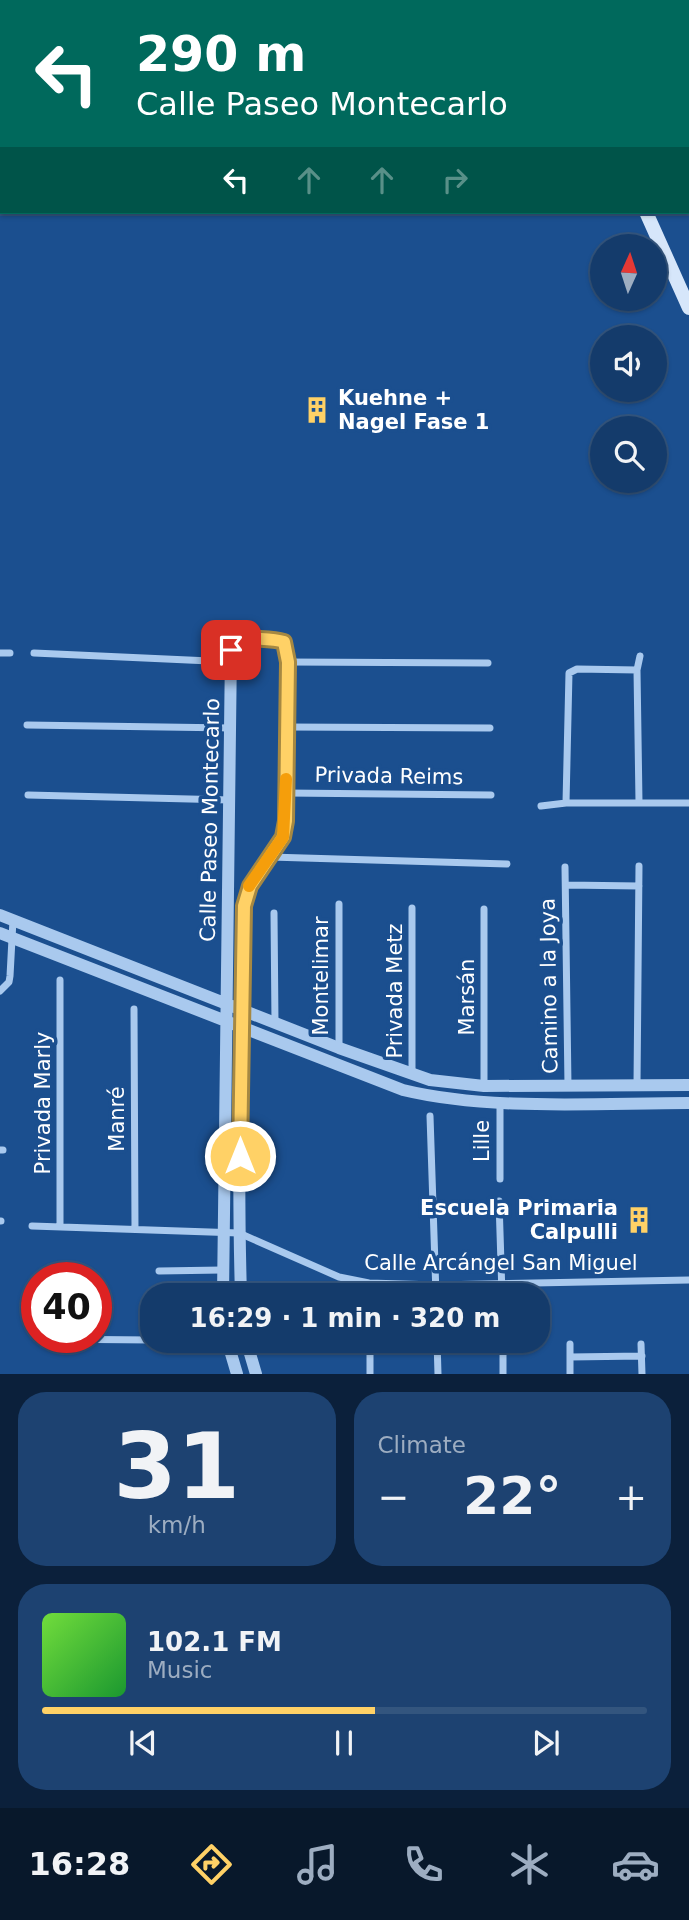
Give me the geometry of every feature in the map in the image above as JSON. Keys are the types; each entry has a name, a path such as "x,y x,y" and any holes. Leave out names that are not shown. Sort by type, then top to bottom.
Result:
{"main road":[{"path":"647,214 689,308"}],"street":[{"path":"34,653 232,662 231,650 234,643 240,640 276,639 284,642 288,662 488,663"},
{"path":"0,653 10,653"},
{"path":"639,802 637,670 640,656"},
{"name":"Calle Paseo Montecarlo","path":"223,1283 232,662"},
{"name":"Calle Paseo Montecarlo","path":"241,1283 241,1027 245,898 250,886 283,837 288,662"},
{"path":"566,803 569,673 577,669 637,670"},
{"path":"27,725 231,728"},
{"path":"286,727 490,728"},
{"name":"Privada Reims","path":"286,793 491,795"},
{"path":"28,795 230,800"},
{"path":"541,806 566,803 689,803"},
{"path":"270,857 507,864"},
{"path":"637,1084 639,866"},
{"name":"Camino a la Joya","path":"565,867 568,1086"},
{"name":"Camino a la Joya","path":"566,886 639,886"},
{"name":"Montelimar","path":"339,1048 340,904"},
{"name":"Privada Metz","path":"412,908 412,1074"},
{"name":"Marsán","path":"484,909 484,1086"},
{"path":"274,913 275,1023"},
{"path":"0,915 339,1048 430,1080 484,1086 689,1085"},
{"path":"0,991 9,982 6,936 13,920"},
{"path":"6,936 403,1090 429,1096 500,1103 689,1103"},
{"name":"Privada Marly","path":"60,980 61,1226"},
{"name":"Manré","path":"134,1009 135,1229"},
{"path":"429,1096 430,1080"},
{"path":"540,1086 540,1103"},
{"name":"Lille","path":"500,1103 500,1179"},
{"path":"430,1116 436,1283"},
{"path":"499,1201 502,1283"},
{"path":"32,1226 239,1233"},
{"name":"Calle Arcángel San Miguel","path":"239,1233 339,1277 369,1283"},
{"path":"159,1271 222,1270"},
{"name":"Calle Arcángel San Miguel","path":"502,1283 689,1280"},
{"path":"112,1340 140,1340"},
{"path":"570,1344 570,1374"},
{"path":"641,1344 642,1374"},
{"path":"231,1353 237,1374"},
{"path":"250,1353 256,1374"},
{"path":"370,1353 370,1374"},
{"path":"437,1353 438,1374"},
{"path":"503,1353 503,1374"},
{"path":"570,1357 642,1356"}],"slow traffic":[{"path":"249,886 283,837 286,821 286,779"}],"place":[{"name":"Kuehne + Nagel Fase 1","path":"317,410"},
{"name":"Escuela Primaria Calpulli","path":"639,1220"}],"route":[{"path":"231,650 234,643 240,640 276,639 284,642 288,662 286,821 283,837 250,886 244,906 240,1156"}]}
